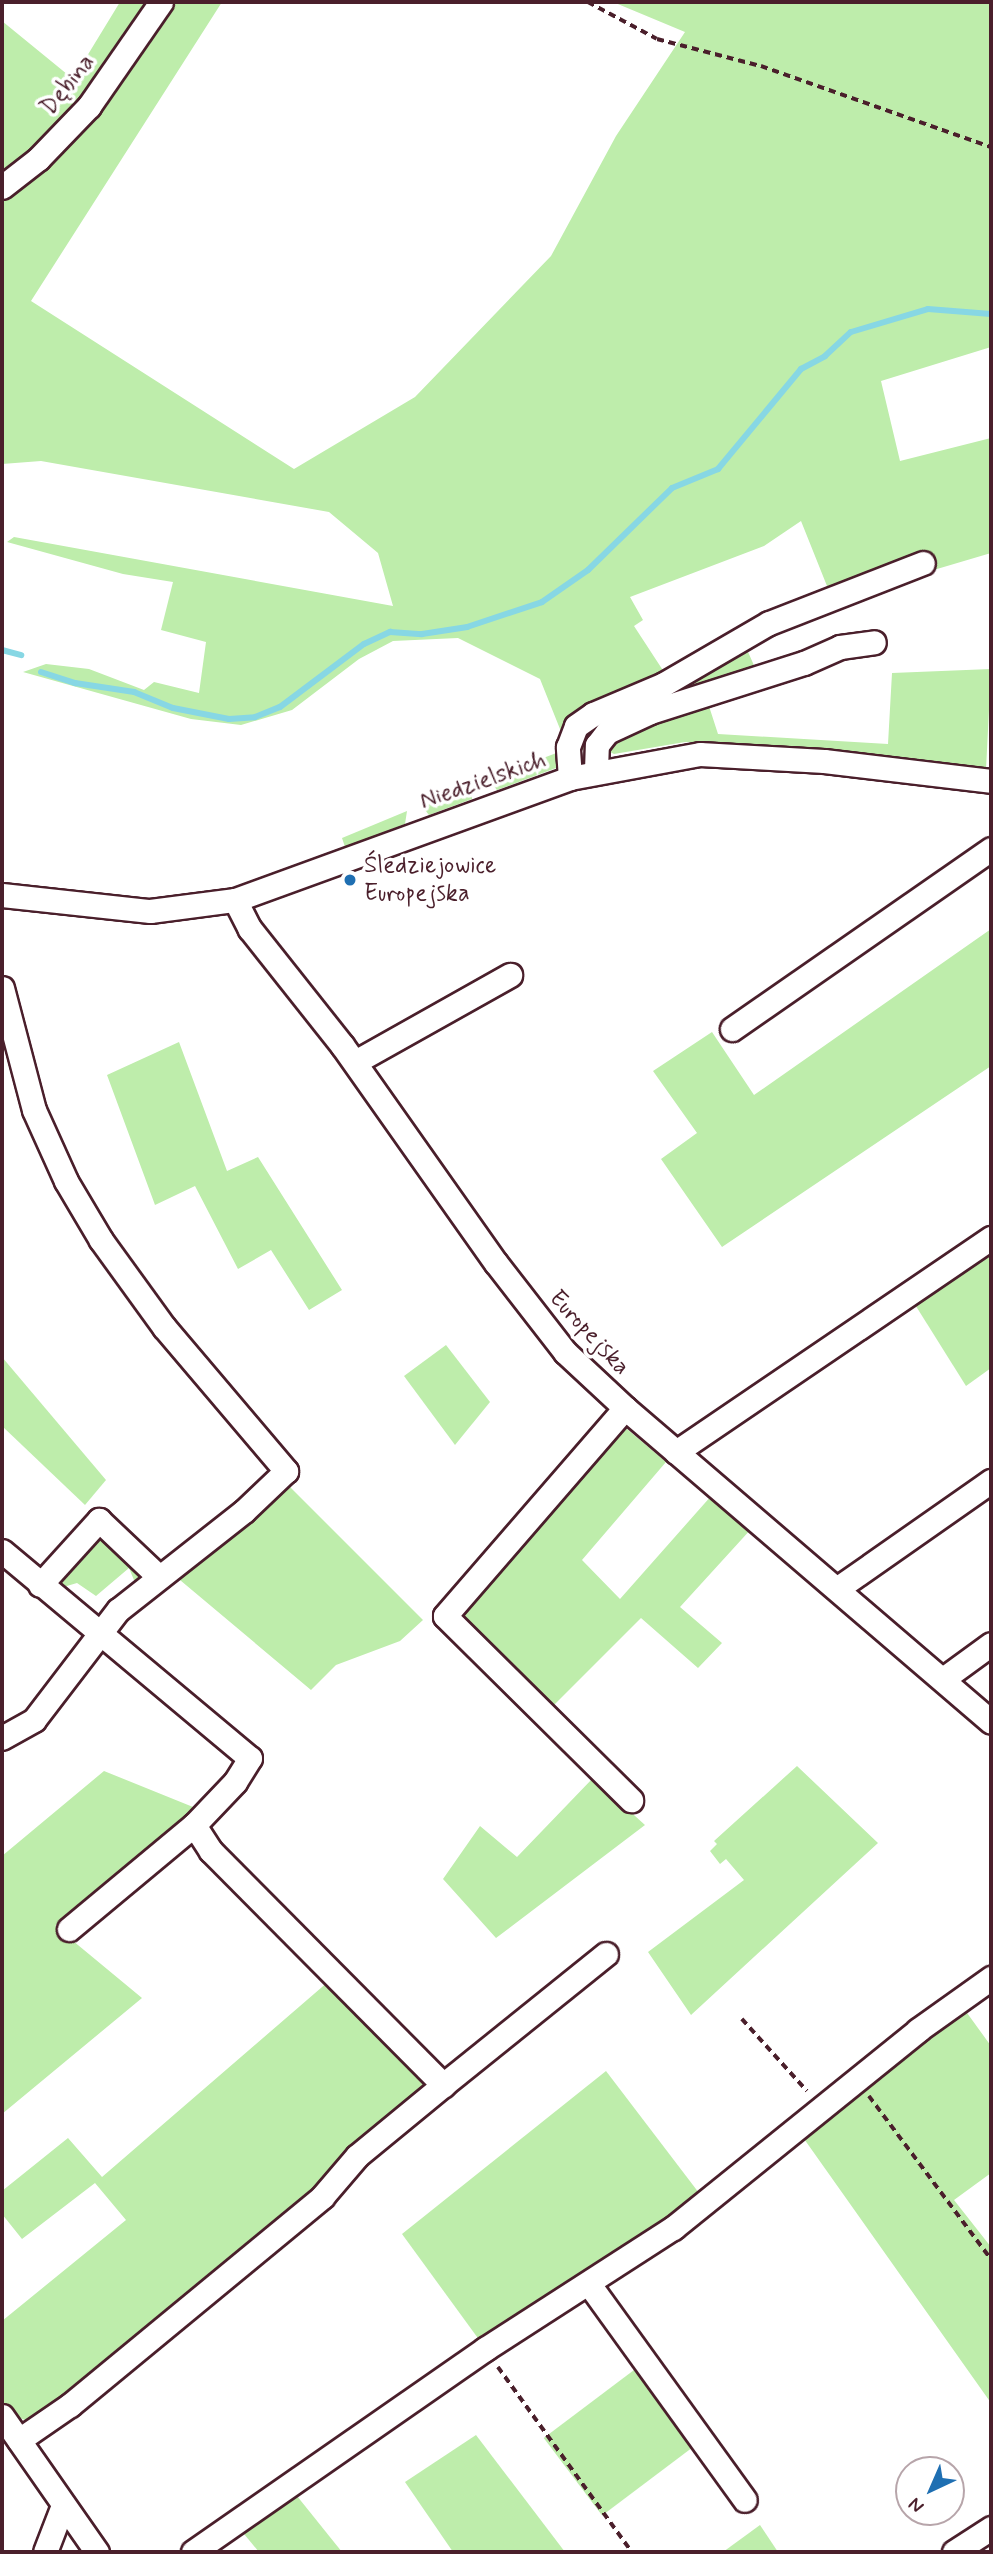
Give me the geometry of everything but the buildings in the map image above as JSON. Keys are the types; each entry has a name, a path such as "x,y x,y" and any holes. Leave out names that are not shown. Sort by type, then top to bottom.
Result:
{"street":[{"name":"Dębina","path":"2,187 38,159 89,106 161,2"},
{"path":"570,778 568,747 576,726 593,714 664,684 769,623 923,563"},
{"path":"596,771 597,745 607,732 650,712 804,663 841,647 874,642"},
{"name":"Niedzielskich","path":"2,895 150,911 235,900 570,778 596,771 700,754 757,755 991,782"},
{"path":"732,1029 991,849"},
{"name":"Europejska","path":"235,900 250,929 355,1062 547,1332 625,1408 991,1722"},
{"path":"355,1062 510,975"},
{"path":"2,988 34,1110 66,1181 101,1240 164,1327 286,1471 244,1511 118,1610 34,1720 2,1738"},
{"path":"676,1452 991,1238"},
{"path":"625,1408 445,1616 631,1800"},
{"path":"838,1588 991,1481"},
{"path":"40,1585 99,1520 159,1577"},
{"path":"2,1551 250,1758 235,1782 194,1825 69,1929"},
{"path":"943,1679 991,1644"},
{"path":"194,1825 211,1851 443,2085"},
{"path":"19,2441 70,2405 322,2197 357,2156 606,1954"},
{"path":"192,2552 485,2349 673,2228 822,2108 991,1978"},
{"path":"589,2284 745,2500"},
{"path":"2,2416 62,2508 97,2552"},
{"path":"46,2552 62,2508"},
{"path":"954,2552 991,2528"}],"path":[{"path":"588,2 657,39 761,66 991,147"},
{"path":"742,2019 822,2108"},
{"path":"858,2081 991,2259"},
{"path":"485,2349 632,2552"}],"green space":[{"path":"120,2 222,2 31,301 294,469 415,397 551,256 616,136 685,32 613,2 991,2 991,347 881,381 900,461 991,438 991,553 910,577 829,591 801,521 764,546 630,597 643,620 634,626 666,675 562,734 540,679 458,638 393,641 359,659 292,710 241,725 191,719 23,672 46,664 89,669 144,690 154,682 199,693 206,642 161,630 173,582 123,574 7,542 14,537 393,606 378,553 329,512 41,461 2,464 2,21 73,79"},
{"path":"745,645 756,670 576,753 584,727 676,691 701,670"},
{"path":"991,669 986,770 733,743 685,742 614,754 608,751 609,740 707,700 718,734 888,744 892,673"},
{"path":"559,752 556,768 497,790 488,779"},
{"path":"472,785 472,799 429,815 421,805"},
{"path":"407,811 405,824 345,847 342,838"},
{"path":"991,929 991,1066 722,1247 661,1159 697,1133 653,1071 712,1032 754,1095"},
{"path":"179,1042 227,1171 258,1157 342,1290 309,1310 271,1250 238,1269 195,1186 155,1205 107,1075"},
{"path":"991,1245 991,1368 966,1386 914,1303"},
{"path":"446,1345 490,1402 455,1445 404,1376"},
{"path":"2,1357 106,1480 85,1505 2,1426"},
{"path":"621,1424 666,1462 582,1560 620,1599 712,1495 752,1528 680,1607 722,1643 698,1668 641,1618 548,1711 461,1621 463,1610"},
{"path":"285,1482 423,1620 400,1641 336,1665 311,1690 174,1575"},
{"path":"99,1536 108,1539 142,1570 141,1581 136,1585 129,1568 96,1596 77,1583 60,1588 58,1582"},
{"path":"797,1766 878,1843 691,2015 648,1952 744,1880 726,1859 720,1864 710,1851 717,1844 714,1841"},
{"path":"104,1771 198,1809 55,1926 142,1998 2,2114 2,1856"},
{"path":"593,1778 645,1825 496,1938 443,1879 480,1826 517,1857"},
{"path":"329,1981 427,2082 347,2155 322,2186 31,2422 11,2415 2,2401 2,2321 126,2220 95,2183 22,2239 2,2214 2,2191 68,2138 102,2177"},
{"path":"962,2006 991,2046 991,2173 954,2200 991,2247 991,2403 802,2136"},
{"path":"606,2071 699,2193 652,2230 480,2341 402,2234"},
{"path":"638,2367 696,2444 602,2515 544,2438"},
{"path":"476,2435 565,2552 453,2552 405,2482"},
{"path":"293,2491 342,2552 259,2552 239,2528"},
{"path":"760,2525 778,2552 723,2552"}],"waterway":[{"path":"41,672 75,683 134,692 173,708 229,719 255,717 280,707 364,644 390,632 422,634 467,627 542,602 588,570 672,488 718,469 801,369 825,356 851,332 928,309 991,314"},
{"path":"2,650 21,655"}],"place":[{"name":"Śledziejowice Europejska","path":"350,880"}]}
